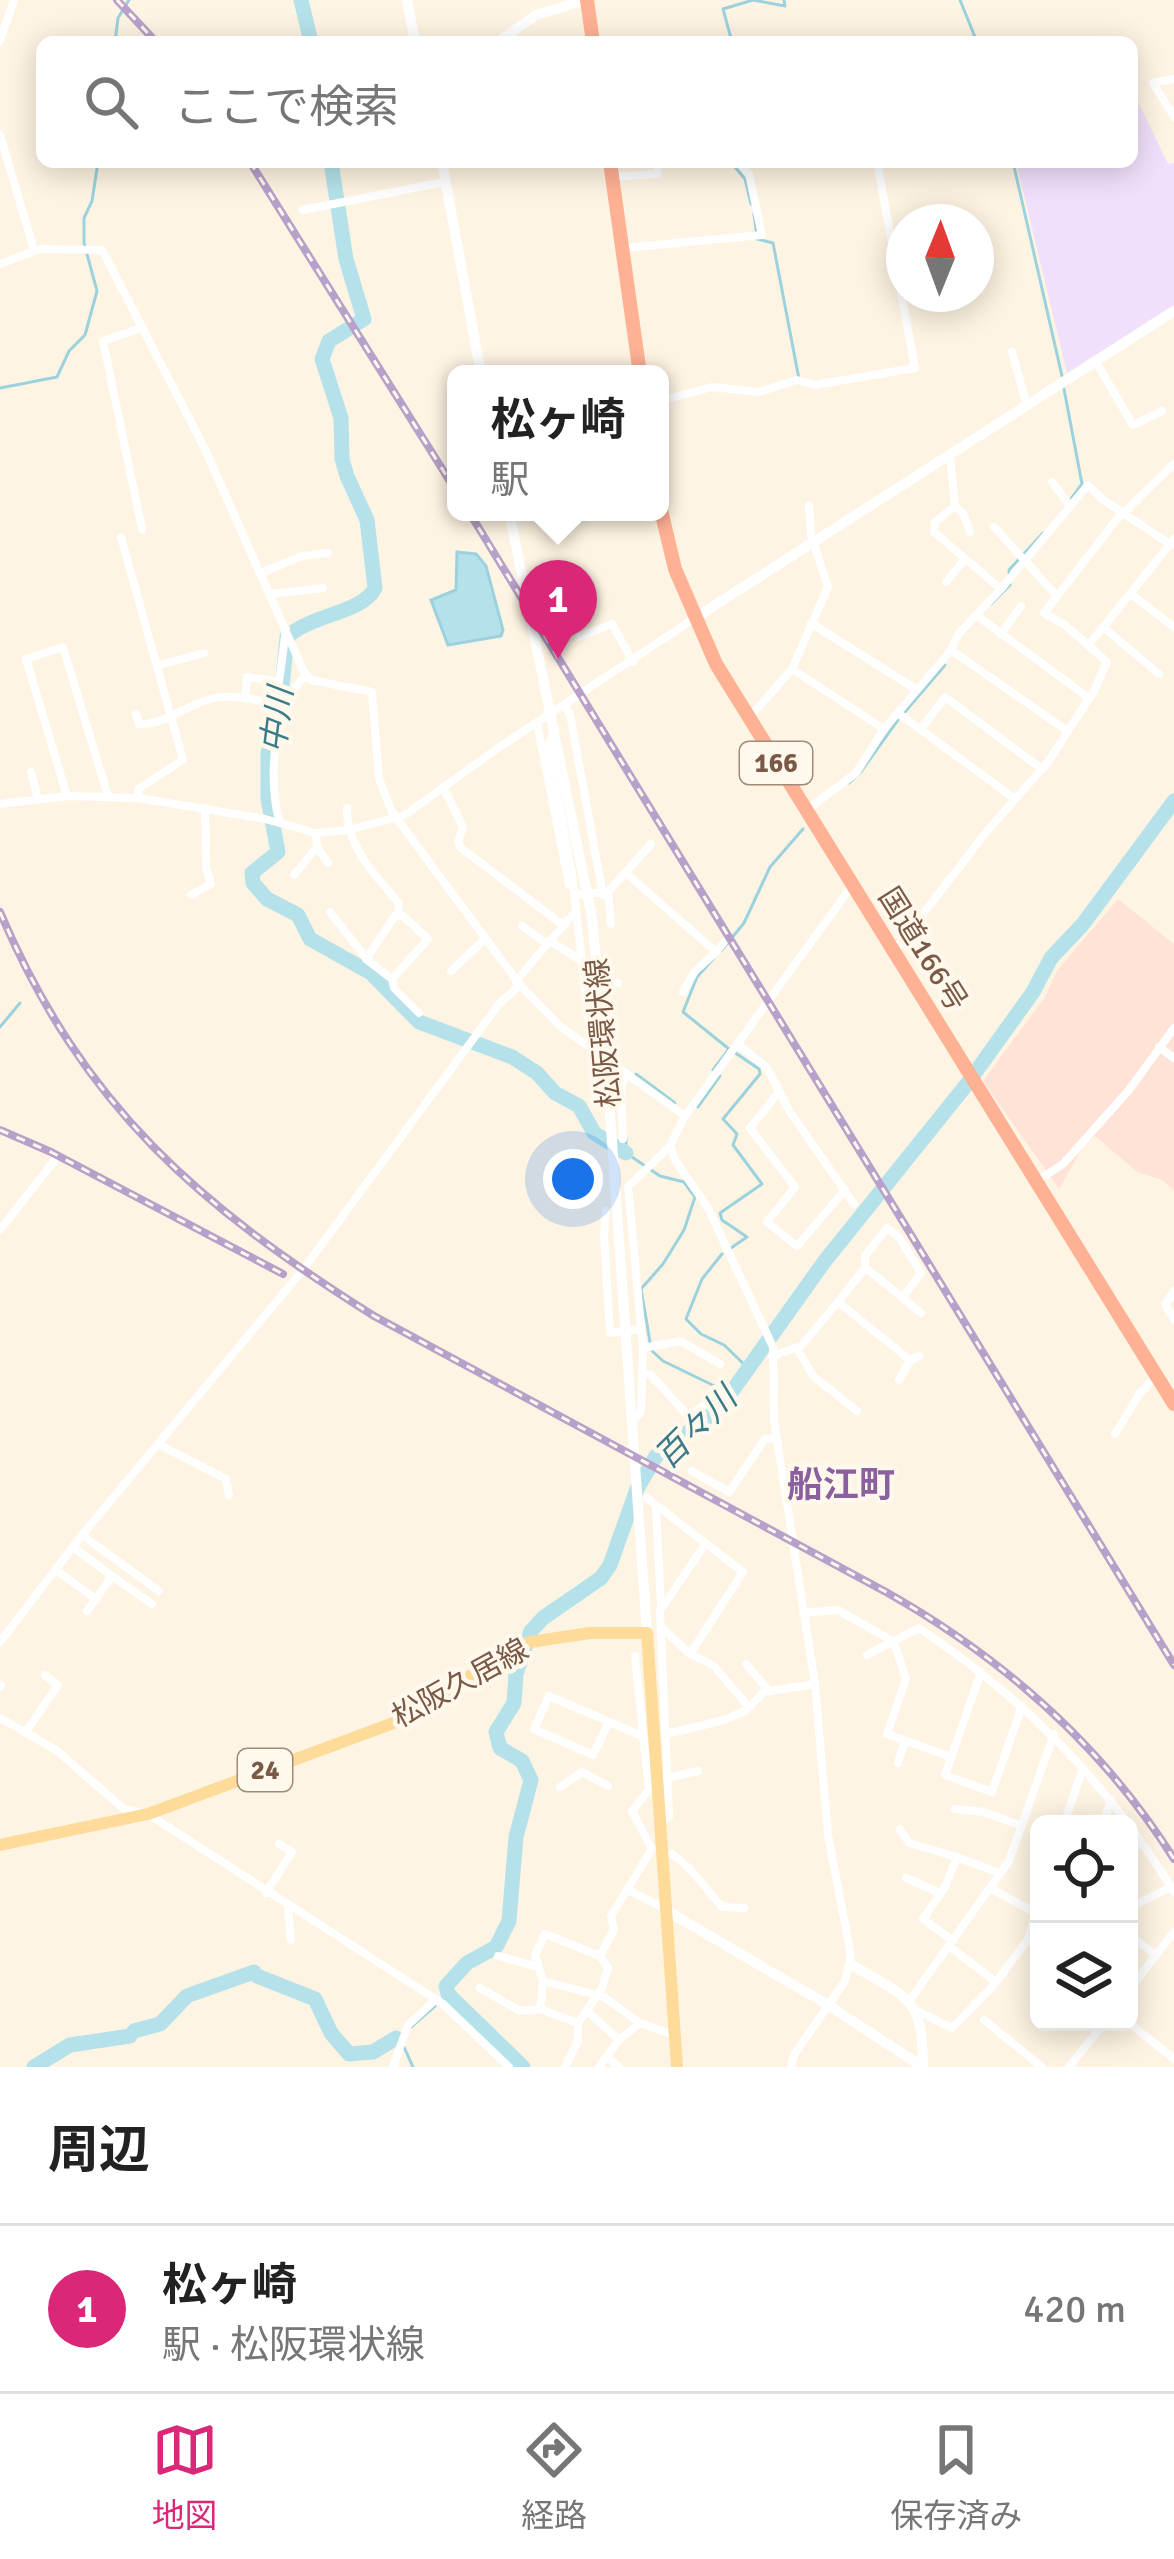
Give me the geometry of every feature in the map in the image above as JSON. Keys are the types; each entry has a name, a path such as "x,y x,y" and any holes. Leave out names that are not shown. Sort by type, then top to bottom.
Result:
{"highway":[{"path":"586,0 592,36"},
{"path":"611,170 639,365"},
{"name":"国道166号","path":"664,521 675,568 716,664 1173,1401"}],"main road":[{"path":"407,0 414,36"},
{"path":"506,36 536,15 586,0"},
{"path":"443,168 479,365"},
{"path":"695,618 1174,311"},
{"name":"松阪環状線","path":"511,521 592,918 640,1529 654,1629"},
{"path":"654,1629 677,2067"},
{"name":"松阪久居線","path":"0,1845 148,1814 412,1716 530,1642 654,1629"},
{"path":"667,1911 923,2067 919,2012 910,2000 851,1965"}],"street":[{"path":"0,41 14,0"},
{"path":"1174,79 1153,82 1174,117"},
{"path":"0,135 34,250"},
{"path":"611,170 657,174 658,168"},
{"path":"622,248 757,235 749,174 744,168"},
{"path":"669,398 721,386 759,392 800,381 814,385 915,368 878,168"},
{"path":"303,210 444,182"},
{"path":"0,263 19,260 34,250 102,250 204,447 307,675 311,680 372,692 379,779 396,818 518,983 560,1026 685,1116"},
{"path":"141,328 103,341 142,529"},
{"path":"1012,352 1027,406"},
{"path":"1096,362 1133,425 1162,411"},
{"path":"950,456 955,506 970,532"},
{"path":"893,952 1042,770 1089,698 1107,662 1065,625 1043,614 1123,513 1174,464"},
{"path":"1052,482 1068,505"},
{"path":"805,811 856,773 884,729 901,715 951,650 959,633 1088,484 1123,513 1172,542 1088,646"},
{"path":"748,718 792,669 828,587 814,544 809,505"},
{"path":"955,506 934,522 934,532 965,559 1007,582"},
{"path":"994,527 1057,596"},
{"path":"121,537 183,760 150,778 139,789 138,799"},
{"path":"261,573 302,556 328,553"},
{"path":"946,582 965,559"},
{"path":"272,594 323,588"},
{"path":"1131,594 1174,628"},
{"path":"1001,634 1021,606"},
{"path":"976,615 1089,698"},
{"path":"0,804 108,796 205,808 316,832 396,818 695,618"},
{"path":"811,623 917,690"},
{"path":"578,637 612,624 633,662"},
{"path":"1103,627 1159,674"},
{"path":"245,699 247,676 279,682 289,632"},
{"path":"67,796 26,659 63,647 108,796"},
{"path":"951,650 1066,730"},
{"path":"159,665 204,653"},
{"path":"792,669 884,729"},
{"path":"279,823 273,797 274,754 287,705 307,675"},
{"path":"921,729 945,698 1042,770"},
{"path":"136,714 144,725 208,699 287,705"},
{"path":"564,705 570,714 611,923"},
{"path":"901,715 1015,799"},
{"path":"537,722 577,913"},
{"path":"555,729 548,745 586,964 591,1046"},
{"path":"31,772 38,799"},
{"path":"443,787 463,826 461,848 565,926"},
{"path":"191,895 211,884 206,867 205,808"},
{"path":"347,808 348,830 368,869 399,903 398,916 367,959"},
{"path":"316,832 317,848 328,863"},
{"path":"574,895 605,893 651,844"},
{"path":"294,875 317,848"},
{"path":"626,873 716,952"},
{"path":"633,1422 641,1412 648,1347 641,1329 628,1187 670,1146 685,1116 852,886"},
{"path":"330,912 418,1013"},
{"path":"0,1642 82,1535 315,1253 478,1032 577,913"},
{"path":"392,979 428,939 398,916"},
{"path":"522,926 586,964"},
{"path":"451,971 484,940"},
{"path":"683,992 694,971 724,942"},
{"path":"1036,1181 1063,1164 1129,1090 1174,1028"},
{"path":"1159,1046 1174,1058"},
{"path":"735,1049 762,1062 854,1204"},
{"path":"622,1139 621,1090 626,1073"},
{"path":"779,1092 750,1128 795,1187 767,1222 797,1246 845,1190"},
{"path":"980,1092 1011,1130 1017,1126"},
{"path":"670,1146 675,1160 719,1218 772,1345 772,1396 815,1684 828,1835 851,1944 851,1965 791,2067"},
{"path":"0,1230 54,1161"},
{"path":"606,1211 610,1333 641,1329"},
{"path":"772,1356 796,1348 838,1302 866,1268 865,1256 887,1228 921,1273 902,1297"},
{"path":"866,1268 921,1312"},
{"path":"1174,1292 1165,1305 1174,1319"},
{"path":"838,1302 914,1358 899,1380"},
{"path":"648,1347 681,1341 720,1364"},
{"path":"796,1348 814,1376 857,1411"},
{"path":"642,1372 651,1375 688,1417 713,1400"},
{"path":"1115,1434 1156,1376"},
{"path":"692,1472 729,1492 765,1439 777,1438"},
{"path":"158,1444 226,1478 229,1496"},
{"path":"647,1498 743,1572 690,1654"},
{"path":"656,1505 661,1609"},
{"path":"82,1535 159,1591"},
{"path":"661,1821 669,1817 666,1734 654,1629 661,1609 705,1544"},
{"path":"73,1547 152,1604"},
{"path":"56,1570 96,1599"},
{"path":"87,1611 112,1576"},
{"path":"802,1613 838,1610 894,1642 906,1679 887,1734 951,1757"},
{"path":"867,1655 919,1628 1023,1705 1112,1798 1173,1890 1138,1904"},
{"path":"654,1629 712,1665 749,1707"},
{"path":"600,1956 614,1930 611,1916 652,1849 632,1811 649,1790 635,1656"},
{"path":"746,1664 769,1691"},
{"path":"981,1672 945,1775 992,1792 1023,1705"},
{"path":"25,1733 58,1685 44,1676"},
{"path":"666,1734 706,1727 749,1707 758,1695 769,1691 815,1684"},
{"path":"592,1755 534,1729 549,1696 643,1736"},
{"path":"0,1718 56,1750 124,1809 148,1814 438,2001 505,2063"},
{"path":"589,1773 592,1755 609,1722"},
{"path":"910,2000 1010,1861 1054,1734"},
{"path":"898,1763 905,1741"},
{"path":"1067,1815 1082,1768"},
{"path":"667,1778 698,1771"},
{"path":"560,1787 577,1774 589,1773 608,1786"},
{"path":"1106,1815 1112,1798"},
{"path":"955,1809 984,1812 1022,1826"},
{"path":"900,1828 909,1843 999,1873"},
{"path":"1138,1842 1140,1837"},
{"path":"266,1893 292,1852 279,1844"},
{"path":"672,1854 722,1907 744,1908"},
{"path":"957,1857 923,1919 996,1982"},
{"path":"906,1878 940,1893"},
{"path":"990,1888 1030,1910"},
{"path":"628,1890 667,1911"},
{"path":"288,1907 291,1940"},
{"path":"919,2012 952,2028 996,1982 1029,1938 1034,1923"},
{"path":"1138,1978 1174,1932"},
{"path":"540,2008 543,1981 535,1955 545,1934 600,1956 608,1968 578,2023 578,2041 565,2067"},
{"path":"1138,1942 1156,1955"},
{"path":"498,1955 538,1967"},
{"path":"543,1981 597,1995 640,2023 675,2036"},
{"path":"480,1988 520,2011 540,2008 578,2023"},
{"path":"393,2067 408,2025 438,2001"},
{"path":"587,2011 619,2039"},
{"path":"984,2020 1042,2067"},
{"path":"599,2067 619,2039 640,2023"},
{"path":"1138,2030 1174,2059"},
{"path":"1069,2067 1098,2031"},
{"path":"607,2057 620,2067"},
{"path":"492,2067 505,2063"}],"shaded area":[{"path":"1138,102 1168,164 1174,163 1174,305 1067,373 1017,168 1138,168"},
{"path":"1118,899 1174,944 1174,1190 1162,1180 1137,1172 1095,1136 1084,1145 1059,1189 983,1081 1045,997 1057,971"}],"water":[{"path":"457,552 476,554 486,566 501,636 448,645 431,600 456,590"}],"waterway":[{"path":"116,36 118,18 129,0"},
{"name":"中川","path":"301,0 310,36"},
{"path":"730,36 723,9 753,0 785,6 784,0"},
{"path":"960,0 975,36"},
{"path":"0,388 57,377 69,351 85,335 97,291 84,243 84,218 97,168"},
{"name":"中川","path":"332,168 346,259 364,319 329,341 322,359 341,418 342,459 367,520 375,588 360,603 287,637 279,717 268,753 268,799 278,852 252,873 253,883 267,899 298,915 310,939 371,973 419,1022 512,1057 537,1073 555,1093 579,1106 594,1133 626,1153"},
{"path":"736,168 745,179 751,204"},
{"path":"1014,168 1062,376"},
{"path":"754,213 757,239 773,243 799,379"},
{"path":"1064,389 1082,484 1068,503"},
{"path":"991,604 1010,585 1009,570 1043,533"},
{"path":"904,713 945,665"},
{"path":"849,783 898,720"},
{"name":"百々川","path":"523,2067 448,1994 446,1986 467,1963 496,1947 509,1921 516,1837 531,1780 522,1761 500,1748 496,1732 514,1703 516,1674 531,1631 601,1578 637,1489 656,1456 720,1408 824,1262 967,1084 1033,992 1051,958 1083,924 1174,801"},
{"path":"721,951 744,923 770,867 803,829"},
{"path":"713,1070 729,1049 683,1012 697,977 714,958"},
{"path":"0,1027 20,1003"},
{"path":"731,1248 747,1237 722,1220 720,1213 762,1184 733,1145 737,1134 723,1119 760,1074 734,1052"},
{"path":"636,1074 675,1103"},
{"path":"698,1107 720,1076"},
{"path":"626,1138 626,1153 660,1176 684,1182 695,1197 684,1230 641,1289 650,1342"},
{"path":"722,1254 702,1279 686,1319 748,1368"},
{"path":"652,1351 729,1393"},
{"path":"192,1994 254,1972"},
{"path":"257,1976 315,1999 331,2033 349,2054 373,2052 396,2038"},
{"path":"134,2031 160,2024 187,1996"},
{"path":"411,2027 435,2006"},
{"path":"34,2067 70,2045 130,2036"},
{"path":"404,2047 413,2067"}],"railway":[{"path":"117,0 150,36"},
{"path":"254,168 447,477"},
{"path":"475,521 1174,1665"},
{"path":"0,912 33,981 109,1097 152,1146 253,1234 374,1316 929,1618 1010,1675 1082,1742 1115,1778 1174,1859"},
{"path":"0,1130 283,1274"}],"place":[{"name":"松ヶ崎","path":"558,659"}],"district":[{"name":"船江町","path":"841,1484"}]}
